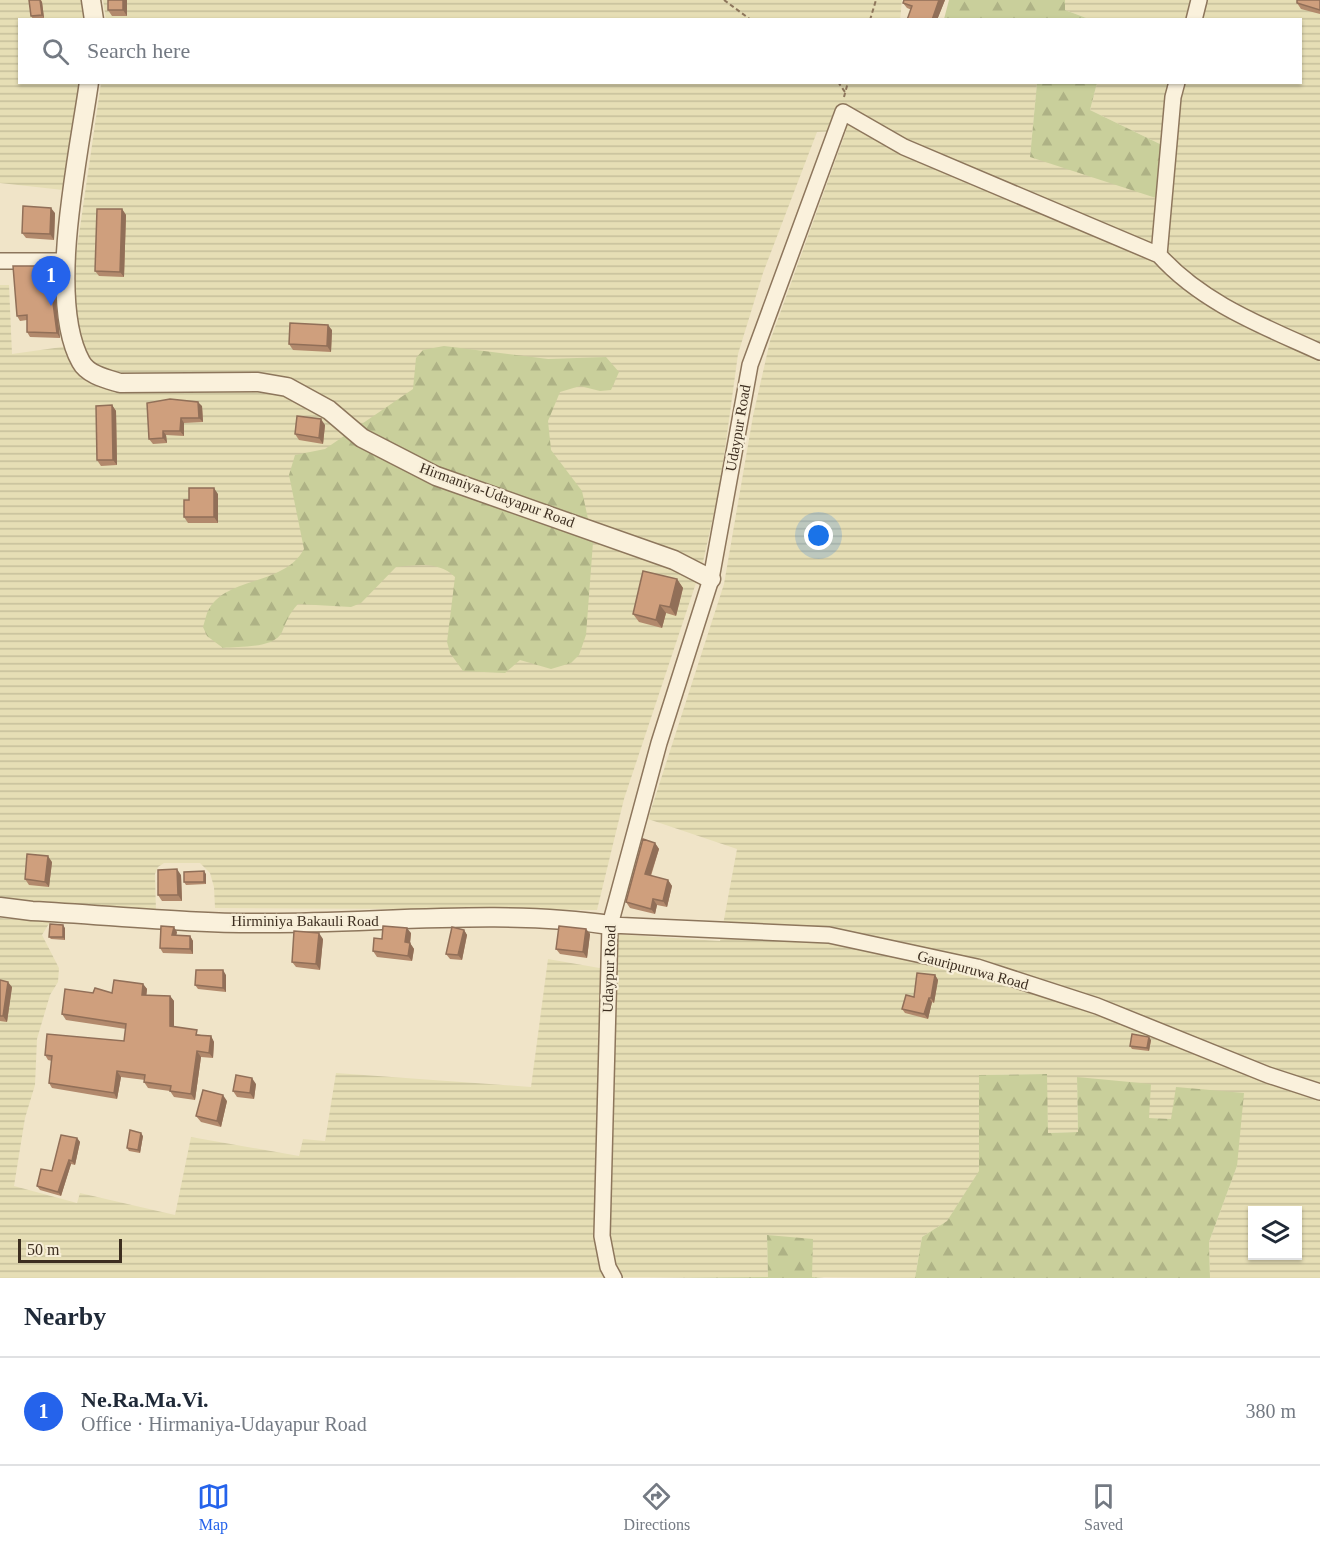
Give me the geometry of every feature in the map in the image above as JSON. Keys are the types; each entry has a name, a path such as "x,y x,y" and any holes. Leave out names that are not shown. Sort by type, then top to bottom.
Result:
{"street":[{"path":"91,0 94,18"},
{"path":"1195,18 1200,0"},
{"name":"Hirmaniya-Udayapur Road","path":"89,84 64,261 68,319 73,343 82,364 100,377 120,382 258,382 288,387 329,410 362,438 436,476 674,560 711,579"},
{"path":"1159,255 1173,97 1176,84"},
{"name":"Udaypur Road","path":"614,1278 608,1267 602,1236 610,925 659,743 711,579 750,365 843,112 904,147 1159,255 1168,265 1223,308 1320,352"},
{"path":"0,261 64,261"},
{"name":"Hirminiya Bakauli Road","path":"0,907 32,911 265,924 487,919 575,920 610,925"},
{"name":"Gauripuruwa Road","path":"610,925 829,935 976,968 1097,1006 1268,1075 1320,1092"}],"path":[{"path":"724,0 748,18"},
{"path":"871,18 876,0"},
{"path":"839,84 844,92"}],"shaded area":[{"path":"0,0 81,0 84,18 18,18 18,84 79,84 63,190 0,183"},
{"path":"103,0 902,0 900,18 106,18"},
{"path":"1065,0 1320,0 1320,1278 1210,1278 1209,1242 1237,1166 1171,1119 1149,1118 1077,1077 1078,1132 1048,1133 1046,1074 979,1075 980,1171 947,1221 922,1237 915,1278 812,1277 767,1235 768,1277 0,1278 0,918 50,922 42,935 59,968 58,982 50,995 37,1039 35,1085 25,1118 14,1186 77,1203 80,1193 175,1215 191,1137 299,1156 303,1139 325,1141 336,1073 531,1087 548,959 611,970 613,934 720,941 737,849 648,819 724,584 753,416 770,341 846,131 817,132 763,273 738,354 720,486 703,562 624,799 597,910 215,908 214,887 210,873 200,863 164,863 158,867 155,874 156,911 0,902 0,285 9,285 12,354 69,346 75,318 75,262 101,84 1037,84 1030,157 1162,145 1090,110 1097,84 1302,84 1302,18 1086,18 1065,10"}],"green space":[{"path":"949,0 1065,0 1065,10 1086,18 944,18"},
{"path":"1037,84 1097,84 1090,110 1162,145 1156,198 1030,157"},
{"path":"444,346 548,359 606,357 619,372 611,390 600,391 580,386 560,392 548,421 551,450 582,491 593,542 586,635 579,655 571,663 551,669 520,660 505,673 463,671 450,653 447,642 455,577 442,568 427,565 396,567 361,603 351,607 298,604 278,637 264,644 223,648 207,636 203,627 209,609 218,598 242,585 283,569 295,561 304,549 289,475 295,455 325,449 413,389 416,358 423,350"},
{"path":"1047,1074 1048,1133 1078,1132 1077,1077 1151,1084 1149,1118 1171,1119 1176,1087 1244,1093 1237,1166 1209,1242 1210,1278 915,1278 922,1237 947,1221 979,1171 979,1075"},
{"path":"767,1235 813,1239 812,1277 824,1278 647,1278 768,1277"}],"building":[{"path":"29,0 40,0 42,15 31,16"},
{"path":"108,0 123,0 123,10 108,10"},
{"path":"904,0 939,0 933,18 908,18 912,6 903,3"},
{"path":"1297,0 1320,0 1320,10 1297,3"},
{"path":"23,206 51,208 50,234 22,233"},
{"path":"97,209 122,209 120,272 95,271"},
{"path":"13,266 44,266 44,289 51,288 57,333 27,332 27,315 17,316"},
{"path":"290,323 328,325 327,346 289,344"},
{"path":"170,399 198,402 199,418 181,418 180,431 163,431 163,438 149,439 147,403"},
{"path":"112,405 113,460 97,460 96,406"},
{"path":"297,416 321,419 319,438 295,434"},
{"path":"189,488 214,488 214,517 184,517 184,500 189,500"},
{"path":"643,571 677,579 670,607 660,605 656,620 633,614"},
{"path":"643,839 655,843 645,874 668,880 663,901 653,899 651,909 626,902"},
{"path":"27,854 48,856 45,882 25,879"},
{"path":"177,869 178,895 158,895 158,870"},
{"path":"204,871 204,882 184,882 184,872"},
{"path":"50,924 63,925 63,937 49,937"},
{"path":"161,926 174,927 172,935 190,936 190,949 160,948"},
{"path":"383,926 407,928 405,942 410,943 408,956 373,951 374,938 382,939"},
{"path":"559,926 586,929 583,952 556,949"},
{"path":"452,927 464,930 458,955 446,954"},
{"path":"294,931 319,933 316,964 292,962"},
{"path":"196,970 223,970 223,988 195,985"},
{"path":"917,973 935,975 931,998 929,998 924,1014 902,1009 906,995 914,997"},
{"path":"0,980 8,982 3,1016 0,1016"},
{"path":"114,980 143,984 142,995 170,996 170,1026 197,1030 196,1035 211,1036 209,1053 197,1051 191,1094 170,1091 171,1086 144,1082 145,1075 117,1071 114,1093 49,1083 52,1056 45,1055 47,1034 124,1041 126,1024 62,1014 65,989 93,993 95,988 112,993"},
{"path":"1132,1034 1149,1037 1147,1048 1130,1046"},
{"path":"236,1075 252,1078 250,1093 233,1091"},
{"path":"203,1090 223,1095 217,1121 196,1116"},
{"path":"130,1130 141,1133 138,1150 127,1148"},
{"path":"61,1135 77,1138 72,1161 69,1160 58,1192 37,1186 41,1169 52,1171"}],"place":[{"name":"Ne.Ra.Ma.Vi.","path":"51,306"}]}
